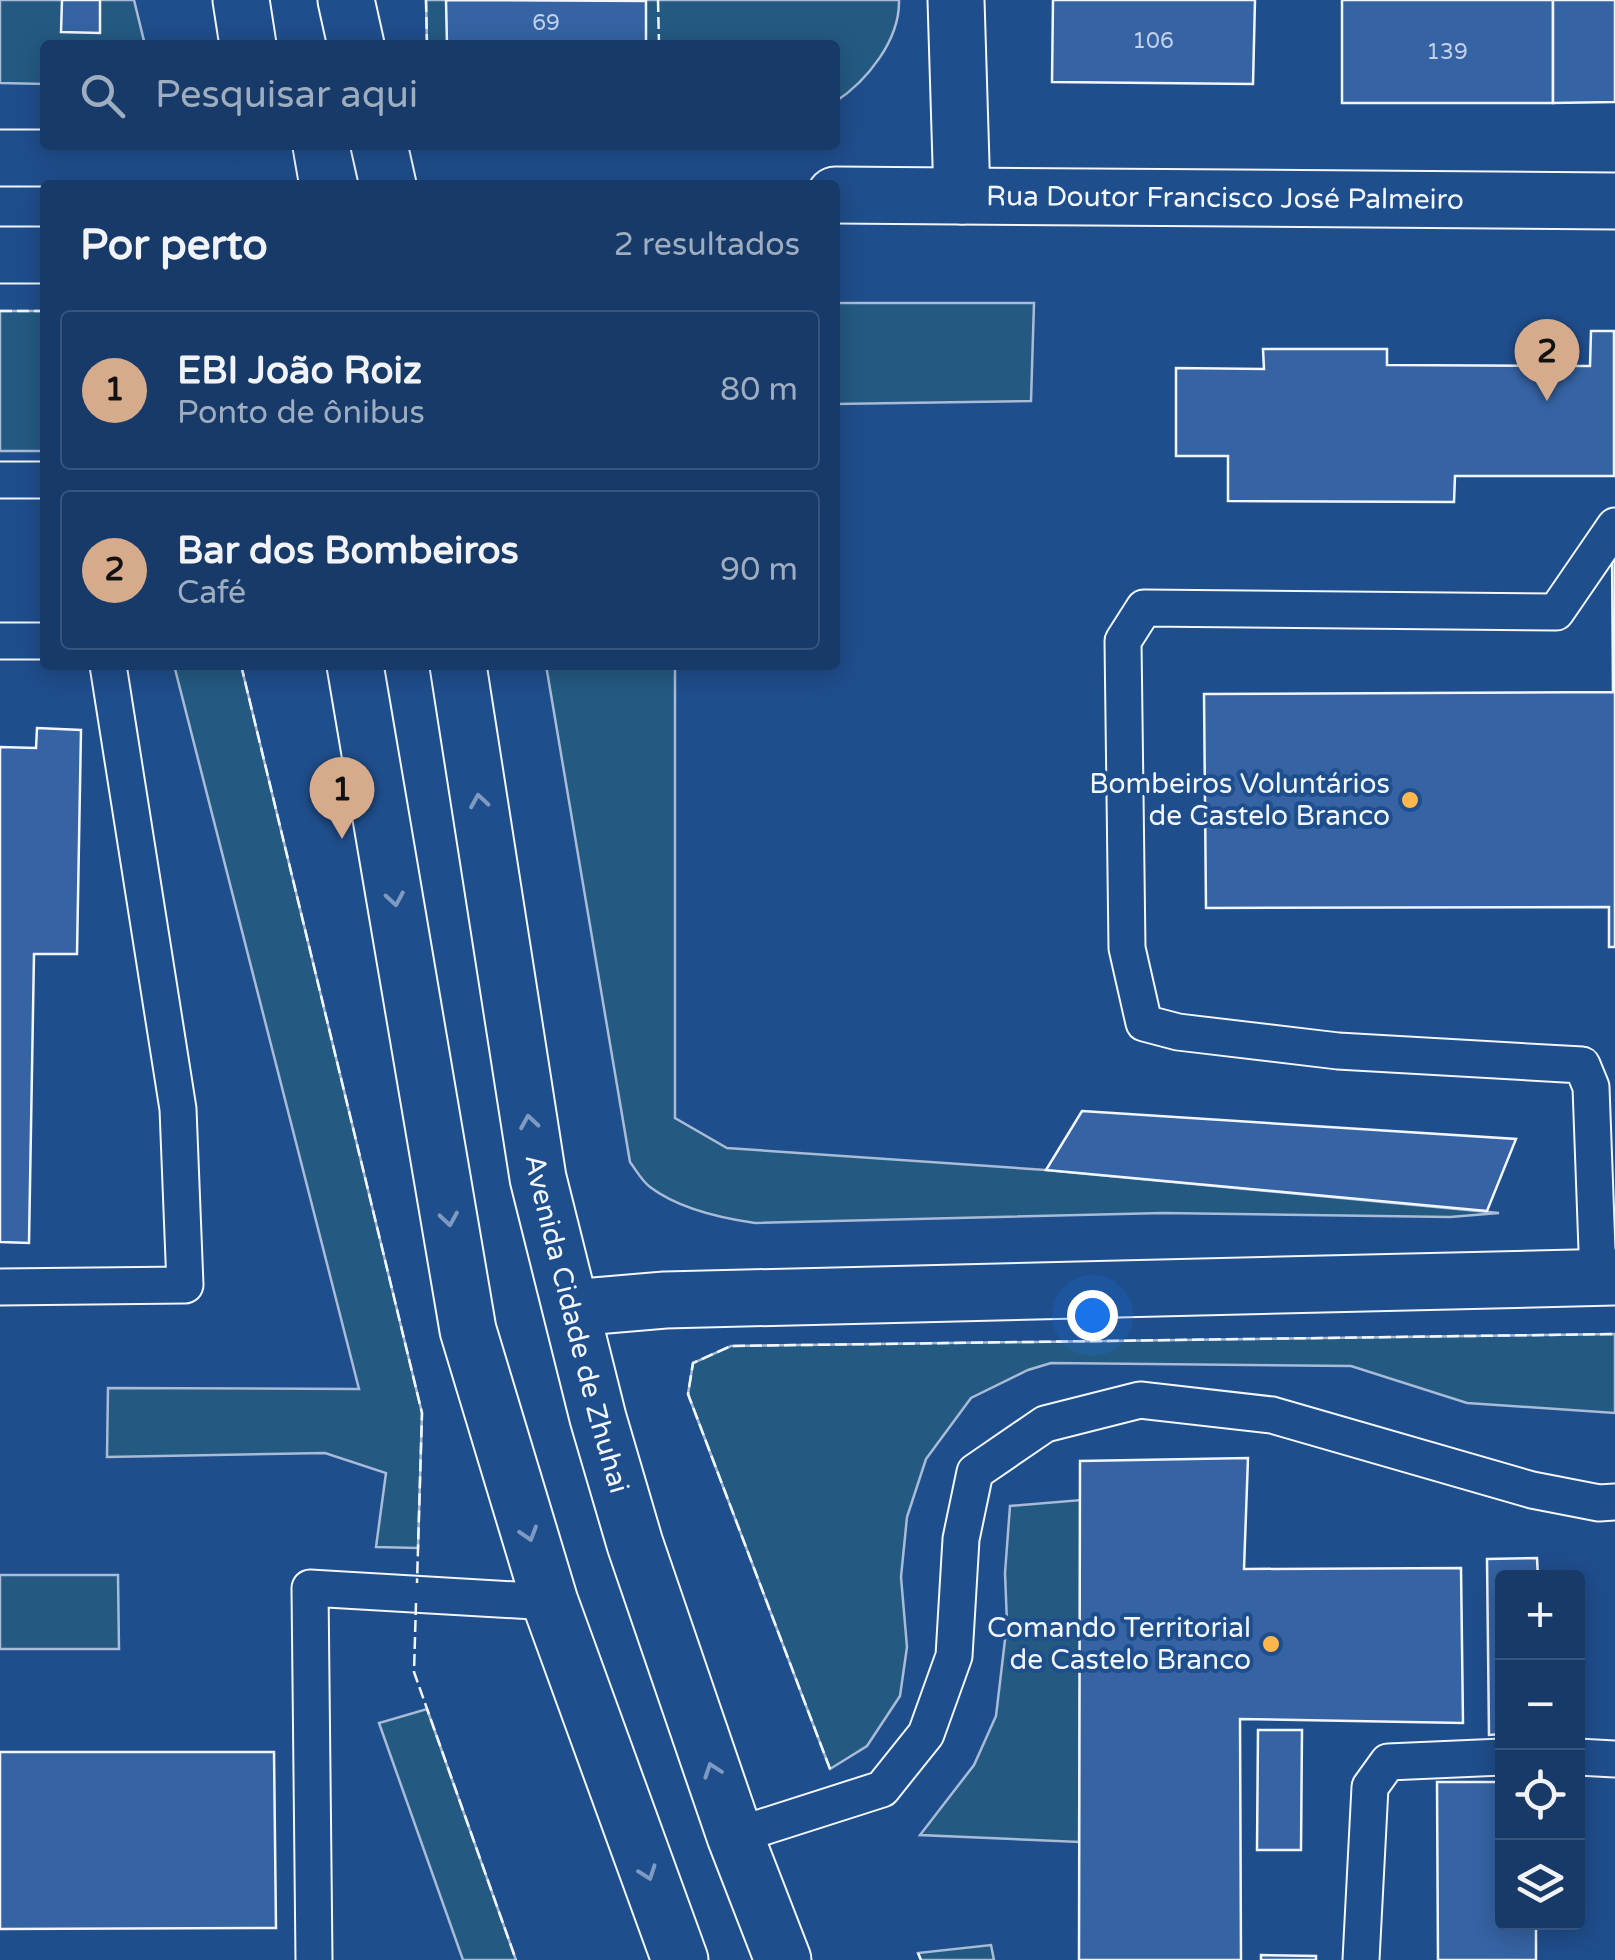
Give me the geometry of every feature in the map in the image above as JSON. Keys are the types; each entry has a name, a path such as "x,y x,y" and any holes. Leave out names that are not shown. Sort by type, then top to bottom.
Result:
{"main road":[{"path":"241,0 247,40"},
{"path":"346,0 355,40"},
{"path":"956,0 962,196"},
{"path":"0,158 266,163"},
{"name":"Rua Doutor Francisco José Palmeiro","path":"840,195 1615,201"},
{"path":"0,255 40,255"},
{"path":"356,670 468,1330 550,1602 680,1960"},
{"name":"Avenida Cidade de Zhuhai","path":"459,670 538,1178 598,1418 634,1544 735,1836 784,1960"},
{"path":"571,1308 665,1300 1606,1277"}],"lane":[{"path":"0,480 40,480"},
{"path":"1606,1277 1591,1087 1582,1065 1338,1051 1178,1032 1144,1022 1127,948 1124,642 1144,608 1556,612 1615,526"},
{"path":"0,640 40,640"},
{"path":"0,1287 185,1285 178,1109 109,670"},
{"path":"735,1836 882,1790 926,1734 954,1656 961,1539 975,1472 1045,1424 1140,1400 1272,1415 1532,1490 1599,1503 1615,1502"},
{"path":"314,1960 310,1588 550,1602"},
{"path":"1360,1960 1370,1787 1388,1762 1495,1757"},
{"path":"1585,1757 1615,1759"}],"shaded area":[{"path":"0,0 134,0 144,40 40,40 40,84 0,83"},
{"path":"426,0 899,0 888,44 870,71 840,98 840,40 427,40"},
{"path":"840,303 1034,303 1031,401 840,404"},
{"path":"0,311 40,311 40,451 0,451"},
{"path":"175,670 242,670 422,1413 418,1548 376,1547 386,1473 325,1453 107,1457 108,1388 359,1389"},
{"path":"547,670 675,670 675,1118 727,1148 1046,1170 1499,1213 1450,1217 1163,1213 755,1223 700,1211 661,1195 644,1182 630,1162"},
{"path":"1615,1334 1615,1413 1467,1403 1351,1366 1051,1363 971,1398 926,1459 907,1517 901,1577 907,1647 900,1696 867,1746 830,1769 688,1394 693,1363 731,1346"},
{"path":"1081,1500 1079,1842 920,1835 974,1765 996,1716 1007,1623 1005,1573 1010,1506"},
{"path":"0,1575 118,1575 119,1649 0,1649"},
{"path":"427,1709 516,1960 463,1960 379,1723"},
{"path":"991,1945 994,1960 921,1960 918,1953"}],"building":[{"path":"62,0 100,0 100,33 61,32"},
{"path":"446,0 646,1 646,40 447,40"},
{"path":"1053,0 1255,0 1253,84 1052,82"},
{"path":"1342,0 1553,0 1553,103 1342,103"},
{"path":"1553,0 1615,0 1615,102 1553,103"},
{"path":"1591,331 1614,331 1614,476 1455,476 1454,502 1228,501 1228,456 1176,456 1176,368 1264,369 1263,349 1387,349 1387,365 1590,366"},
{"name":"Bombeiros Voluntários de Castelo Branco","path":"1615,544 1615,947 1609,947 1609,907 1206,908 1204,694 1613,692"},
{"path":"37,728 81,730 77,954 34,954 29,1243 0,1242 0,747 36,748"},
{"path":"1082,1111 1516,1139 1487,1211 1046,1170"},
{"name":"Comando Territorial de Castelo Branco","path":"1248,1458 1244,1569 1461,1568 1463,1723 1240,1719 1241,1960 1079,1960 1080,1461"},
{"path":"1537,1558 1538,1570 1495,1570 1495,1735 1489,1735 1487,1559"},
{"path":"1258,1730 1302,1730 1301,1850 1257,1850"},
{"path":"0,1752 274,1752 276,1928 0,1929"},
{"path":"1437,1782 1495,1782 1495,1930 1536,1930 1536,1960 1438,1960"},
{"path":"1261,1955 1316,1956 1316,1960 1261,1960"}],"fence":[{"path":"426,0 427,40"},
{"path":"658,0 659,40"},
{"path":"0,311 40,311"},
{"path":"242,670 422,1413 417,1583"},
{"path":"830,1769 688,1394 693,1363 731,1346 1615,1334"},
{"path":"416,1603 414,1672 516,1960"},
{"path":"918,1953 921,1960"}],"place":[{"name":"Bar dos Bombeiros","path":"1547,401"},
{"name":"Bombeiros Voluntários de Castelo Branco","path":"1410,800"},
{"name":"EBI João Roiz","path":"342,839"},
{"name":"Comando Territorial de Castelo Branco","path":"1271,1644"}]}
